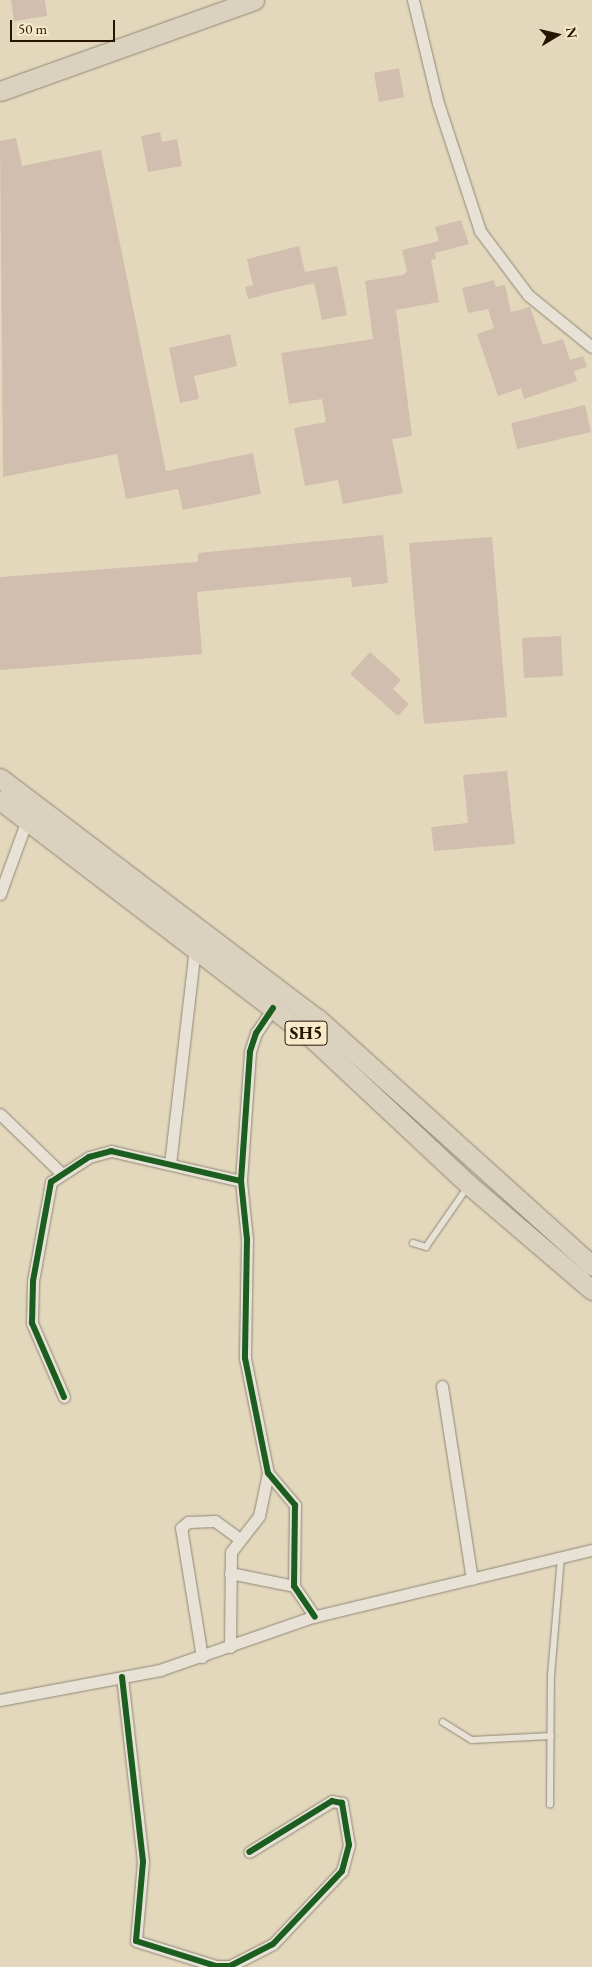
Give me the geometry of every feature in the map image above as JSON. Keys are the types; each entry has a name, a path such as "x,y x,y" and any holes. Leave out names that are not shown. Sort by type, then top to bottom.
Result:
{"main road":[{"path":"0,91 254,0"},
{"name":"SH5","path":"0,778 318,1019 592,1266"},
{"name":"SH5","path":"0,800 195,947 318,1043 469,1185 592,1290"}],"street":[{"path":"413,0 436,96 480,231 528,295 592,347"},
{"path":"0,894 27,820"},
{"path":"170,1164 195,947"},
{"path":"230,1646 230,1572 232,1552 238,1538 259,1516 268,1473 245,1358 247,1240 241,1181 250,1052 256,1033 273,1008"},
{"path":"0,1114 61,1173"},
{"path":"64,1397 32,1323 33,1282 45,1201 50,1182 61,1173 100,1152 170,1164 241,1181"},
{"path":"442,1386 472,1579"},
{"path":"268,1473 295,1505 294,1586 315,1617"},
{"path":"202,1656 181,1528 188,1522 216,1521 238,1538"},
{"path":"0,1700 122,1677 202,1656 315,1617 592,1550"},
{"path":"230,1572 294,1586"},
{"path":"122,1677 143,1862 135,1938 206,1964 230,1967 282,1936 339,1878 349,1853 342,1803 332,1801 249,1852"}],"lane":[{"path":"413,1243 426,1247 469,1185"},
{"path":"550,1805 551,1736 561,1557"},
{"path":"443,1722 472,1740 551,1736"}],"building":[{"path":"11,0 45,0 47,16 14,21"},
{"path":"399,68 404,97 379,102 374,73"},
{"path":"160,132 162,142 177,139 182,166 148,172 141,136"},
{"path":"16,138 22,166 101,150 166,471 253,453 261,494 183,510 178,489 126,499 117,454 3,477 0,141"},
{"path":"461,220 469,244 435,253 436,259 431,260 439,302 396,310 412,436 392,439 403,493 343,504 338,480 305,486 294,428 326,422 322,399 289,404 281,353 373,339 365,281 403,275 407,271 402,250 439,241 435,227"},
{"path":"299,246 305,272 337,266 347,315 322,320 314,283 248,299 245,287 253,285 247,259"},
{"path":"494,280 496,287 505,285 511,312 530,307 543,345 563,339 570,360 583,356 587,367 574,371 577,381 524,399 521,388 498,396 477,334 494,328 488,309 468,313 462,288"},
{"path":"230,334 237,366 194,376 199,399 180,403 169,348"},
{"path":"585,405 591,432 517,449 511,423"},
{"path":"383,535 388,583 352,587 351,577 197,592 202,654 0,670 0,577 198,562 198,553"},
{"path":"492,537 507,717 424,724 409,543"},
{"path":"561,636 563,676 524,678 522,638"},
{"path":"370,652 401,680 393,689 409,704 398,716 350,674"},
{"path":"507,771 515,844 434,851 431,827 468,823 463,775"}],"cycle path":[{"path":"273,1008 256,1033 250,1052 241,1181 247,1239 245,1358 268,1473 295,1505 294,1586 315,1617"},
{"path":"64,1397 32,1323 33,1281 51,1182 89,1157 111,1151 241,1181"},
{"path":"122,1677 143,1862 136,1941 216,1966 230,1966 273,1944 342,1871 349,1845 342,1803 332,1801 249,1852"}]}
